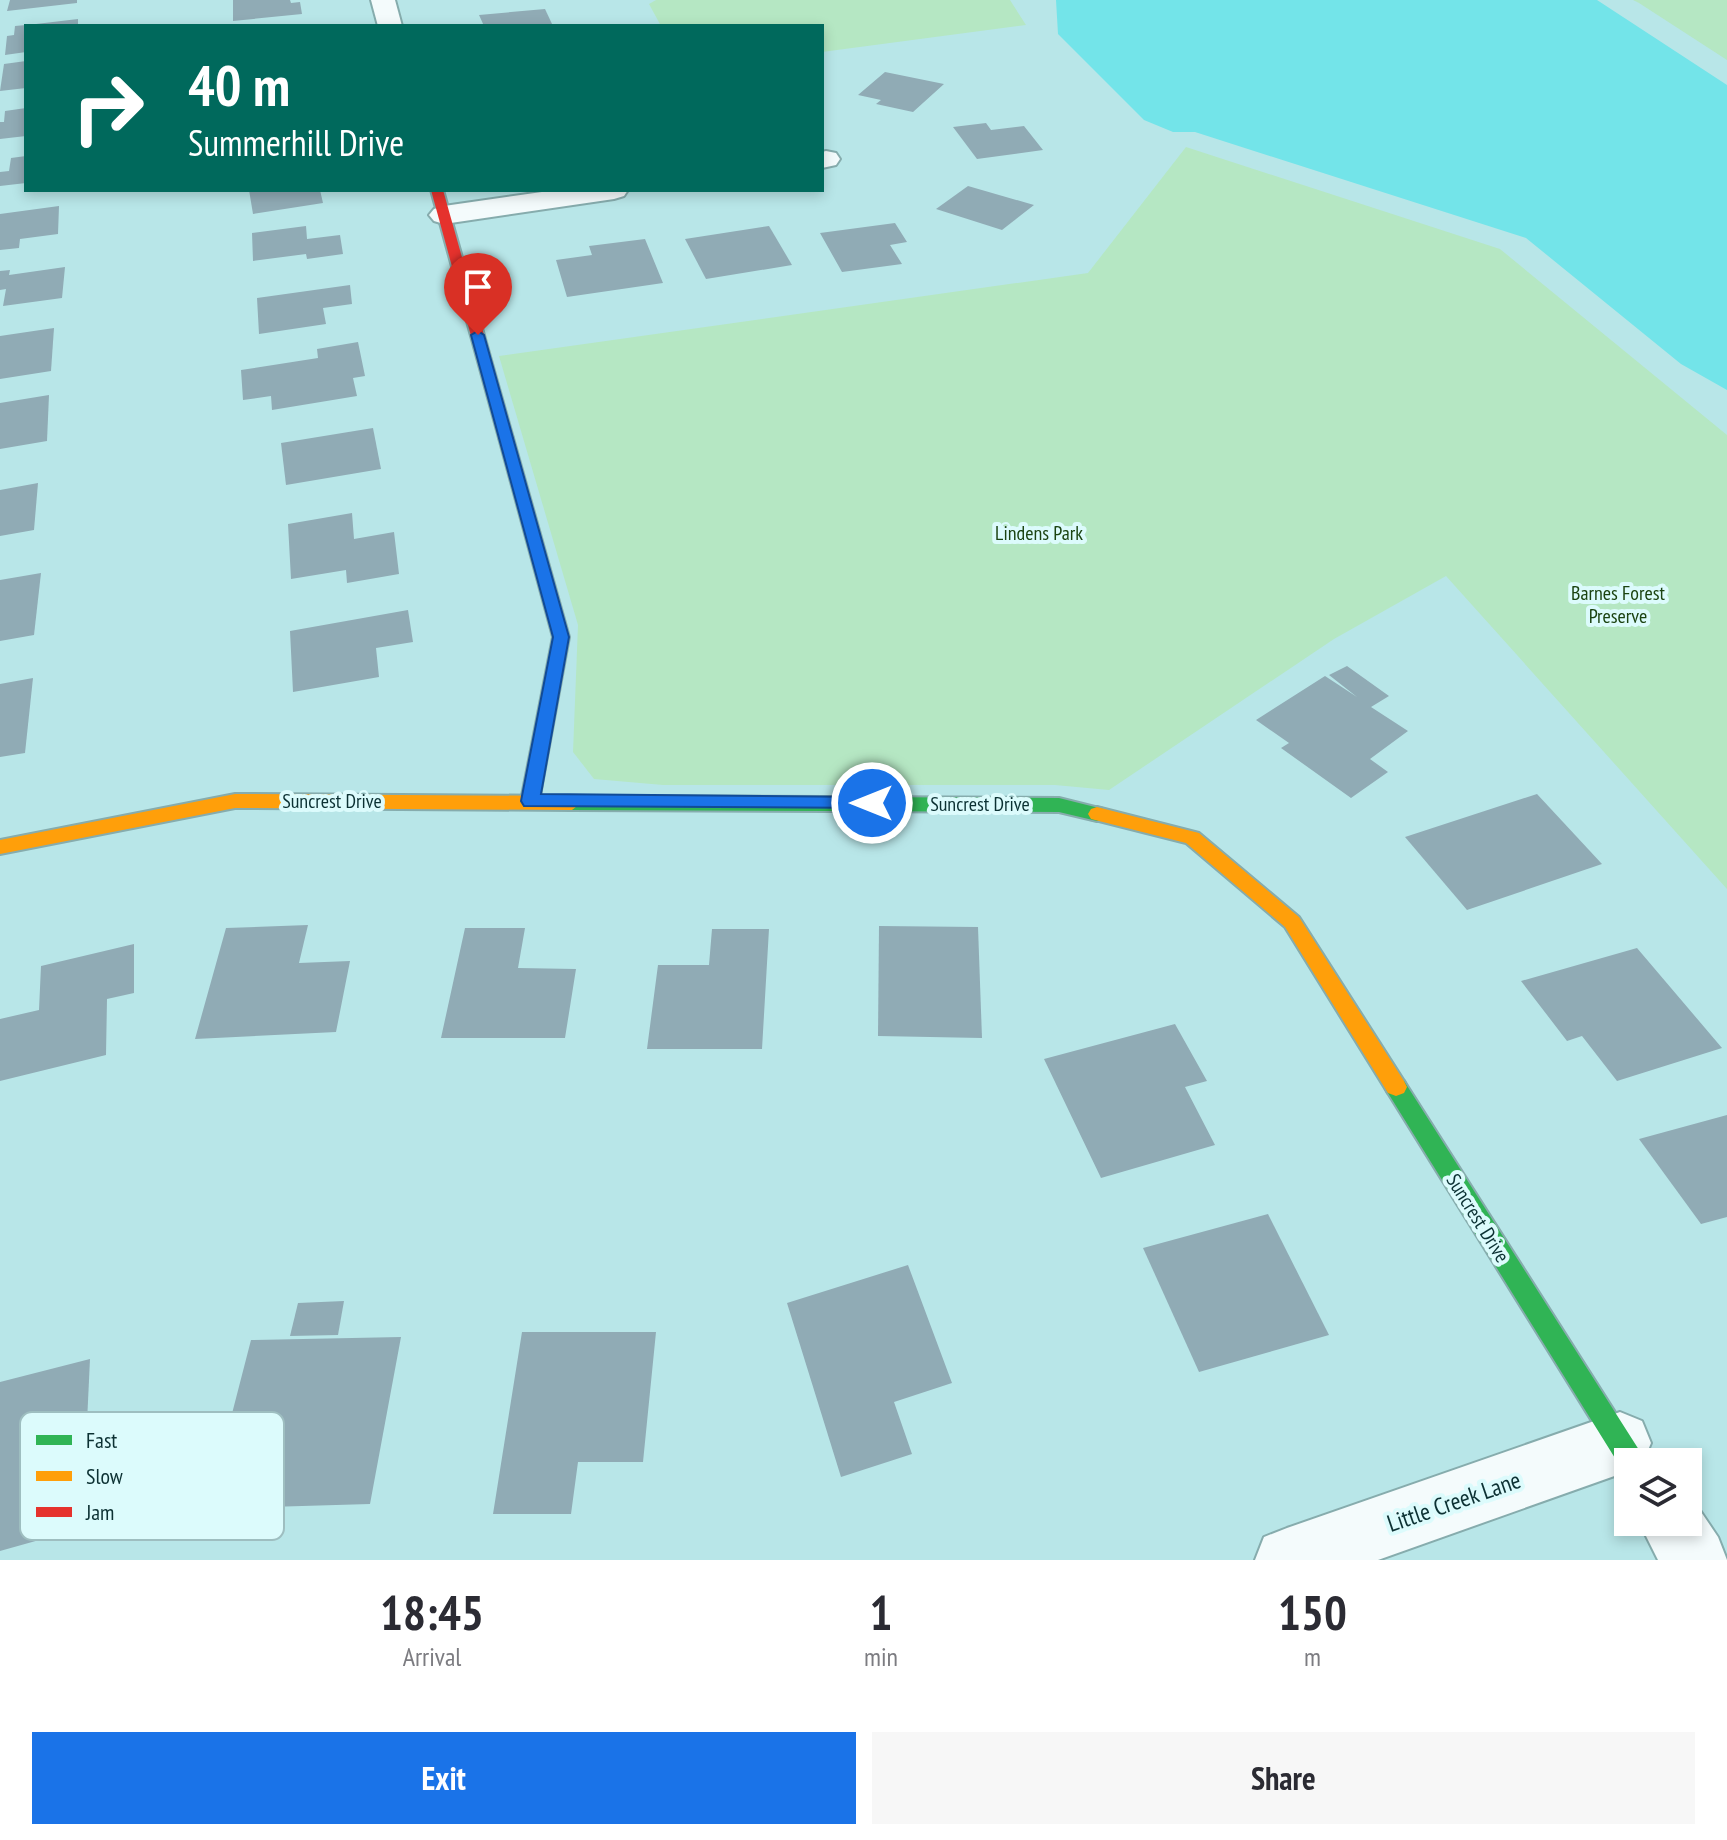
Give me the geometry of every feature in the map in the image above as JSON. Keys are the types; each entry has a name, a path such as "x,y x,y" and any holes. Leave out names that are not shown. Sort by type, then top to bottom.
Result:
{"street":[{"path":"383,0 389,24"},
{"path":"530,801 561,637 441,202 585,192"},
{"name":"Suncrest Drive","path":"0,847 235,801 1059,805 1192,838 1292,922 1623,1448"},
{"name":"Little Creek Lane","path":"1287,1560 1614,1457"},
{"path":"1680,1536 1695,1560"}],"green space":[{"path":"656,0 1010,0 1026,25 824,52 824,24 660,24 649,4"},
{"path":"1633,0 1727,0 1727,60 1639,3"},
{"name":"Lindens Park","path":"1186,147 1500,249 1727,435 1727,889 1446,576 1334,639 1109,790 1055,785 663,785 594,779 573,752 578,625 499,356 1088,273"}],"water":[{"path":"1056,0 1597,0 1727,85 1727,390 1681,364 1526,238 1195,132 1173,132 1144,120 1058,34"}],"building":[{"path":"10,0 77,0 77,3 7,11"},
{"path":"233,0 300,2 302,14 233,21"},
{"path":"545,9 552,24 483,24 479,15"},
{"path":"78,19 78,24 36,24"},
{"path":"24,25 24,52 5,55 7,36 14,35 15,26"},
{"path":"24,61 24,88 0,91 4,64"},
{"path":"885,72 944,84 913,112 876,104 881,100 858,95"},
{"path":"24,108 24,136 0,139 0,122 4,122 5,111"},
{"path":"986,123 991,130 1024,126 1043,150 977,159 953,127"},
{"path":"24,156 24,183 0,186 0,172 9,171 11,158"},
{"path":"968,186 1034,205 1002,230 936,209"},
{"path":"249,192 320,192 323,203 253,214"},
{"path":"59,206 58,234 20,239 19,248 0,250 0,214"},
{"path":"895,223 907,242 890,245 902,264 842,272 820,233"},
{"path":"306,226 307,239 340,235 343,254 307,259 306,254 253,261 252,233"},
{"path":"769,226 792,265 706,279 685,239"},
{"path":"645,239 663,283 567,297 556,260 592,255 589,246"},
{"path":"65,267 62,298 3,306 6,289 0,290 0,271 10,270 9,275"},
{"path":"350,285 352,304 323,308 326,324 259,334 257,298"},
{"path":"54,328 51,371 0,379 0,336"},
{"path":"358,342 365,376 353,378 357,396 272,410 271,396 243,400 241,370 318,358 317,349"},
{"path":"49,395 47,441 0,449 0,403"},
{"path":"373,428 381,469 286,485 281,443"},
{"path":"38,483 34,530 0,536 0,490"},
{"path":"352,513 354,539 394,532 399,574 347,583 346,570 291,579 288,524"},
{"path":"41,573 34,635 0,641 0,580"},
{"path":"408,610 413,642 376,648 379,677 293,692 290,631"},
{"path":"1347,666 1389,696 1371,707 1408,731 1370,759 1388,772 1351,798 1281,748 1289,743 1256,720 1325,676 1357,697 1329,675"},
{"path":"33,678 25,753 0,757 0,684"},
{"path":"1537,794 1602,864 1467,910 1405,837"},
{"path":"308,925 299,963 350,961 336,1032 195,1039 226,928"},
{"path":"879,926 978,927 982,1038 878,1036"},
{"path":"465,928 525,928 518,968 576,969 565,1038 441,1038"},
{"path":"712,929 769,929 762,1049 647,1049 658,965 709,965"},
{"path":"134,944 134,993 107,999 106,1055 0,1081 0,1019 39,1010 41,966"},
{"path":"1637,948 1722,1048 1617,1081 1582,1036 1567,1041 1521,981"},
{"path":"1175,1024 1207,1081 1185,1087 1215,1145 1101,1178 1044,1059"},
{"path":"1727,1115 1727,1217 1701,1224 1639,1139"},
{"path":"1268,1214 1329,1335 1199,1372 1143,1248"},
{"path":"908,1265 952,1383 894,1402 912,1454 841,1477 787,1303"},
{"path":"344,1301 338,1335 290,1336 298,1303"},
{"path":"522,1332 656,1332 643,1462 578,1462 571,1514 493,1514"},
{"path":"401,1337 370,1504 284,1507 284,1412 232,1412 251,1340"},
{"path":"90,1359 87,1412 20,1412 20,1540 39,1540 0,1551 0,1382"}],"traffic: fast":[{"path":"506,438 561,637 530,801"},
{"path":"572,803 1059,805 1097,814"},
{"path":"1396,1087 1623,1448"}],"traffic: slow":[{"path":"0,847 235,801 572,803"},
{"path":"1097,814 1192,838 1292,922 1396,1087"}],"traffic: jam":[{"path":"438,192 506,438"}],"route":[{"path":"478,335 561,637 530,801 872,803"}],"park label":[{"name":"Barnes Forest Preserve","path":"1618,604"}]}
